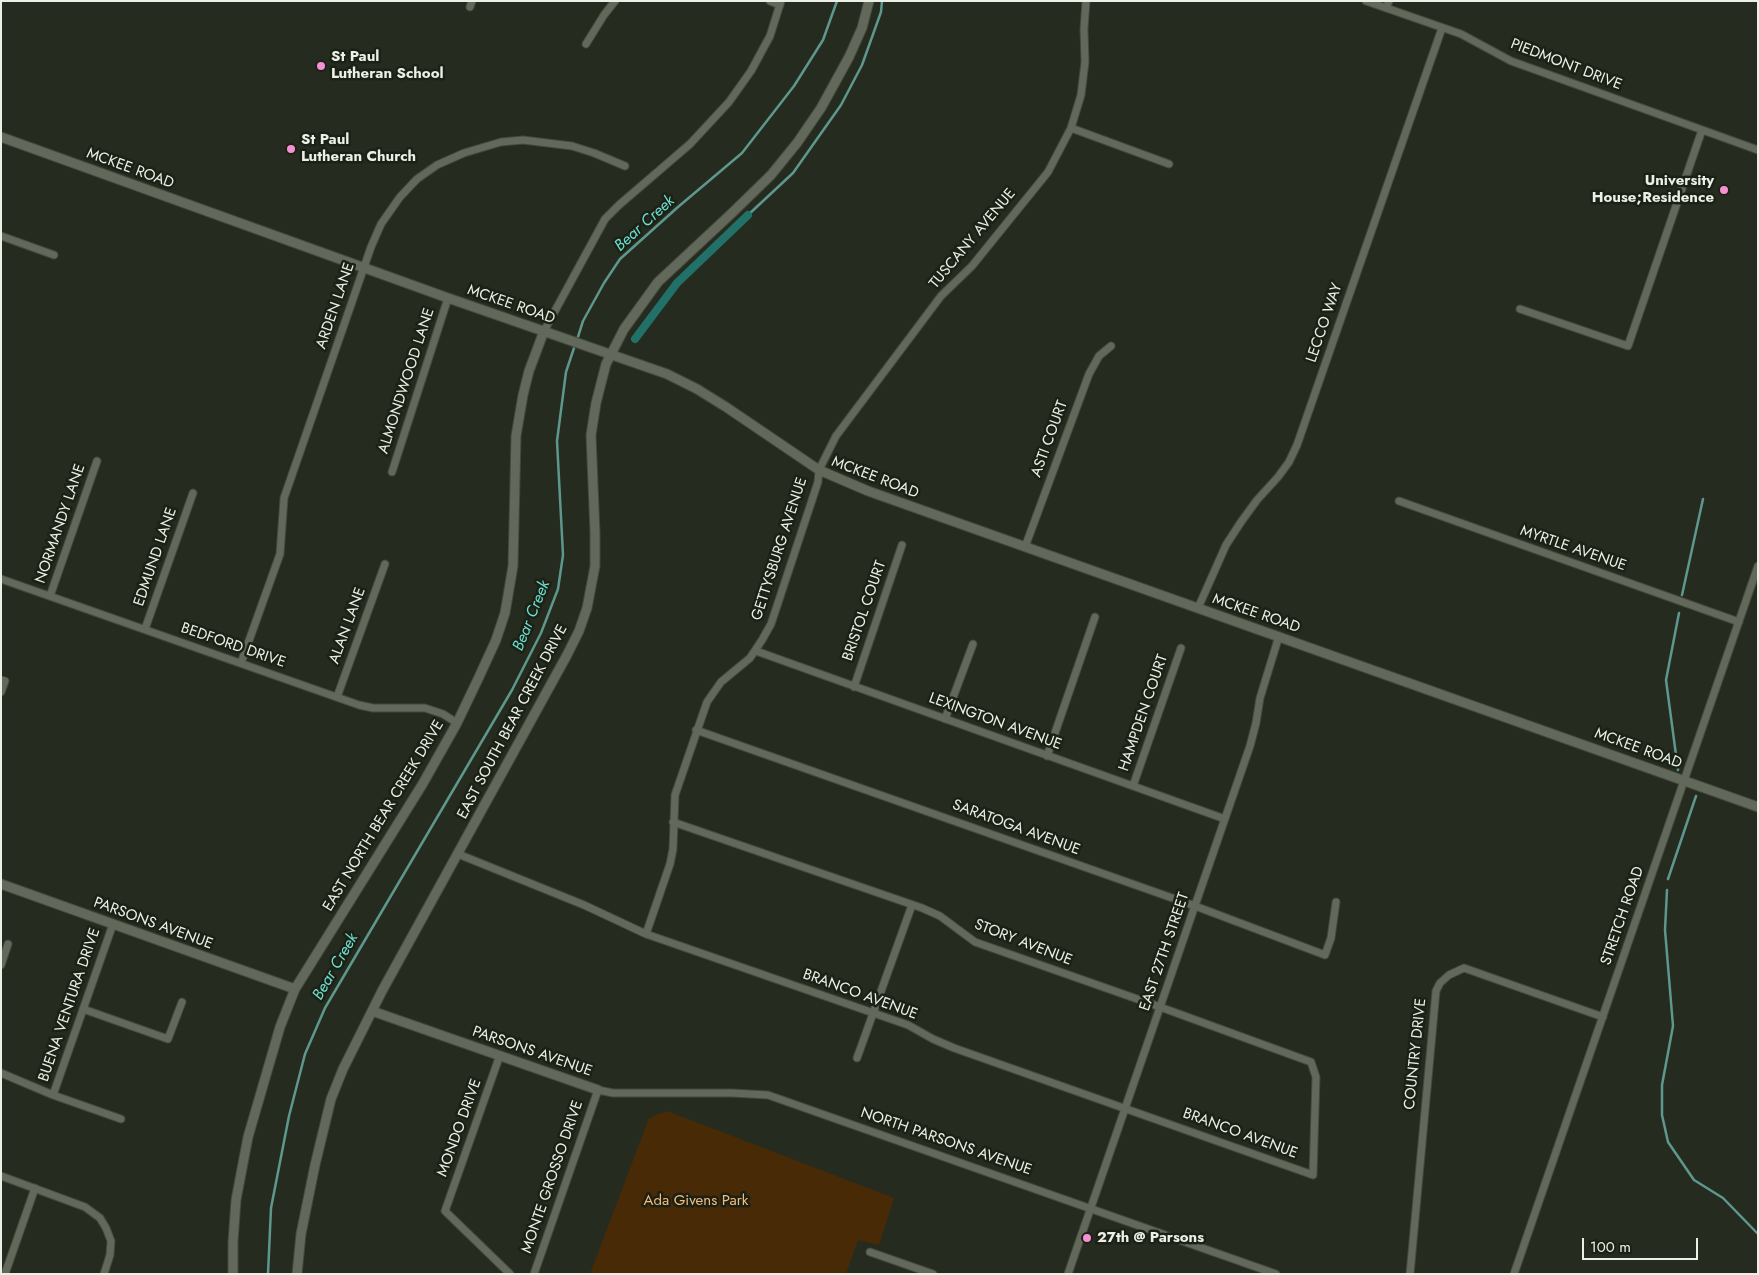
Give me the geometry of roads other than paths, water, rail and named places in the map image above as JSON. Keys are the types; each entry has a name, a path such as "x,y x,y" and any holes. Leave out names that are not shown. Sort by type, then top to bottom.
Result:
{"street":[{"path":"586,44 615,1"},
{"path":"770,1 781,3"},
{"name":"EAST SOUTH BEAR CREEK DRIVE","path":"297,1274 301,1234 314,1165 331,1099 343,1069 372,1011 567,655 579,631 587,608 595,566 591,435 600,385 610,354 636,310 658,282 764,181 797,143 821,108 849,58 862,28 869,1"},
{"name":"TUSCANY AVENUE","path":"819,470 836,436 941,296 972,266 1048,172 1071,128 1081,95 1084,78 1086,1"},
{"name":"PIEDMONT DRIVE","path":"1366,1 1387,5 1461,34 1511,61 1758,150"},
{"name":"EAST NORTH BEAR CREEK DRIVE","path":"233,1274 236,1200 246,1145 280,1027 295,989 422,785 457,723 496,640 505,613 513,566 516,436 529,371 544,331 605,219 690,144 729,102 770,36 781,3"},
{"name":"LECCO WAY","path":"1198,608 1226,545 1252,507 1278,477 1297,445 1442,28"},
{"path":"1071,128 1169,164"},
{"path":"1520,309 1628,346 1702,130"},
{"name":"MCKEE ROAD","path":"1,136 448,298 667,374 697,389 726,407 819,470 896,501 1758,807"},
{"name":"ARDEN LANE","path":"241,663 280,554 284,498 363,267 381,224 404,192 437,165 464,153 500,142 523,140 572,146 594,152 625,166"},
{"path":"1,236 54,255"},
{"name":"ALMONDWOOD LANE","path":"392,472 448,298"},
{"name":"ASTI COURT","path":"1025,547 1089,374 1099,356 1111,346"},
{"name":"NORMANDY LANE","path":"50,596 97,461"},
{"name":"GETTYSBURG AVENUE","path":"646,934 670,864 673,849 675,795 696,730 707,702 722,682 740,668 756,650 771,624 818,482 819,470"},
{"name":"EDMUND LANE","path":"145,629 193,493"},
{"name":"MYRTLE AVENUE","path":"1399,501 1739,622"},
{"name":"BRISTOL COURT","path":"854,686 902,545"},
{"name":"ALAN LANE","path":"337,697 385,564"},
{"name":"STRETCH ROAD","path":"1514,1274 1758,566"},
{"name":"BEDFORD DRIVE","path":"1,579 337,697 373,708 425,708 444,714 457,723"},
{"path":"1047,756 1095,617"},
{"name":"EAST 27TH STREET","path":"1068,1274 1250,746 1260,698 1279,636"},
{"path":"945,719 973,644"},
{"name":"HAMPDEN COURT","path":"1133,786 1181,648"},
{"name":"LEXINGTON AVENUE","path":"756,650 1225,819"},
{"path":"1,680 4,681 1,692"},
{"name":"SARATOGA AVENUE","path":"696,730 1195,906 1325,955 1331,938 1336,902"},
{"name":"STORY AVENUE","path":"673,822 912,905 940,916 976,942 1311,1062 1316,1077 1313,1175"},
{"name":"BRANCO AVENUE","path":"458,854 584,905 646,934 873,1013 908,1026 954,1048 1313,1175"},
{"name":"PARSONS AVENUE","path":"1,884 295,989"},
{"path":"857,1058 912,905"},
{"name":"BUENA VENTURA DRIVE","path":"53,1095 112,924"},
{"path":"1,965 8,944"},
{"name":"COUNTRY DRIVE","path":"1410,1274 1436,991 1440,983 1448,975 1464,968 1602,1017"},
{"path":"83,1009 168,1039 182,1002"},
{"name":"PARSONS AVENUE","path":"372,1011 598,1090"},
{"name":"MONDO DRIVE","path":"500,1055 445,1211 510,1274"},
{"path":"1,1073 53,1095 121,1120"},
{"name":"NORTH PARSONS AVENUE","path":"598,1090 613,1093 768,1094 1276,1274"},
{"name":"MONTE GROSSO DRIVE","path":"534,1274 598,1090"},
{"path":"1,1176 85,1206 100,1218 106,1228 110,1241 110,1255 104,1274"},
{"path":"5,1274 35,1188"},
{"path":"870,1252 933,1274"}],"waterway":[{"name":"Bear Creek","path":"577,340 583,321 620,259 742,153 794,86 823,40 837,1"},
{"path":"748,215 793,173 841,105 862,65 881,12 882,1"},
{"path":"635,339 677,283 748,215"},
{"name":"Bear Creek","path":"268,1274 271,1208 289,1116 305,1054 325,1008 512,690 541,633 558,589 563,555 557,441 566,372 575,345"},
{"path":"1682,595 1703,499"},
{"path":"1678,770 1666,680 1679,613"},
{"path":"1668,879 1696,796"},
{"path":"1667,890 1665,930 1673,1026 1662,1085 1662,1115 1668,1142 1694,1180 1723,1198 1758,1234"}],"place":[{"name":"St Paul Lutheran School","path":"321,66"},
{"name":"St Paul Lutheran Church","path":"291,149"},
{"name":"University House;Residence","path":"1724,190"},
{"name":"27th @ Parsons","path":"1087,1238"}],"park label":[{"name":"Ada Givens Park","path":"696,1201"}]}
